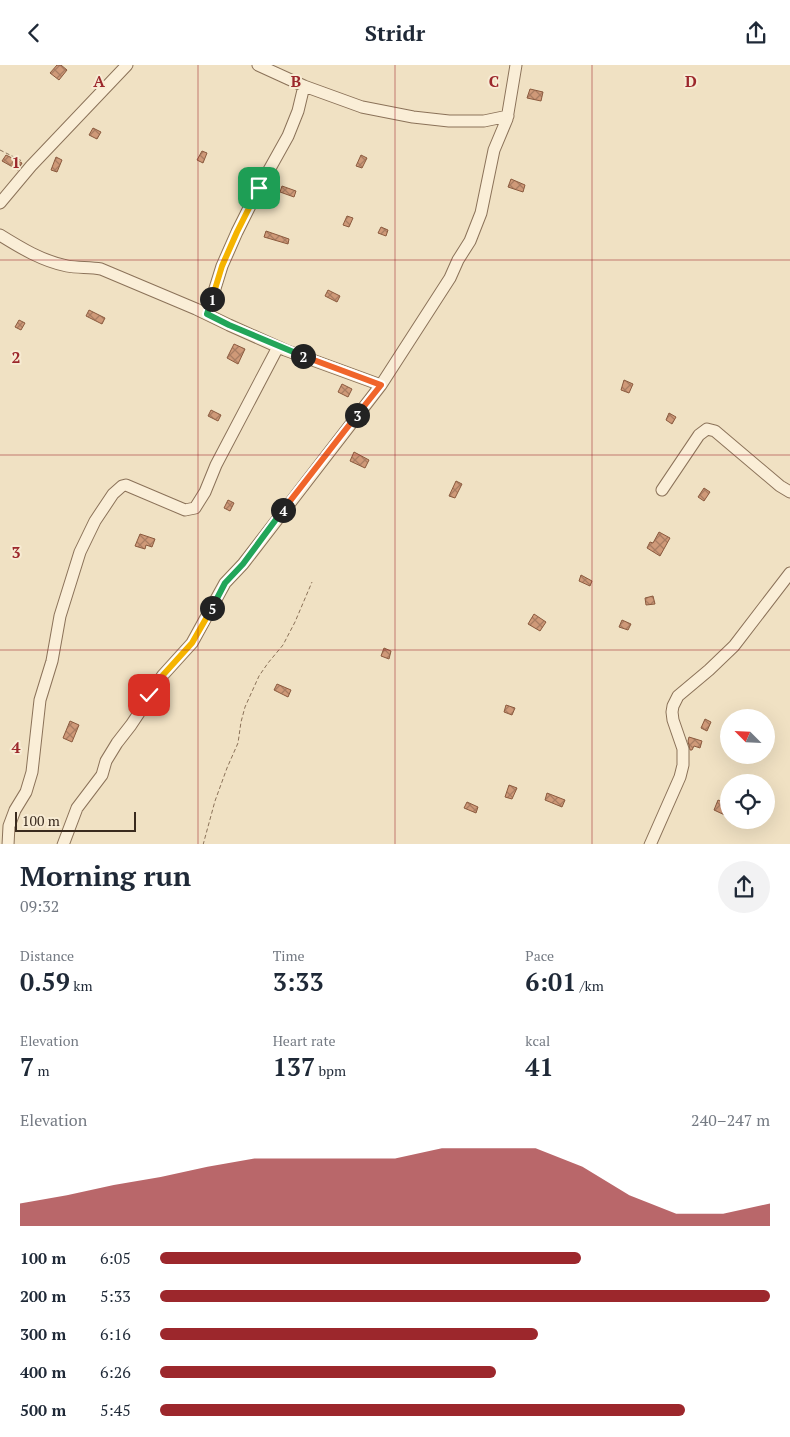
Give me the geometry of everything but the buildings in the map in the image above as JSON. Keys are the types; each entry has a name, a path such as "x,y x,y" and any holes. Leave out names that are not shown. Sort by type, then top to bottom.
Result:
{"street":[{"path":"0,203 31,166 127,65"},
{"path":"258,65 304,86 362,107 412,117 448,121 484,121 508,116"},
{"path":"63,844 77,808 102,775 106,761 117,743 131,725 163,675 192,643 225,583 243,564 381,385 450,278 458,260 470,241 481,213 494,149 508,116 516,65"},
{"path":"207,314 222,266 259,188 288,136 298,111 304,86"},
{"path":"0,235 26,251 54,263 70,267 101,269 207,314 278,347 381,385"},
{"path":"8,844 9,826 15,810 26,792 32,772 40,700 52,661 60,616 80,552 95,521 113,494 126,485 185,510 195,508 205,492 216,465 278,347"},
{"path":"662,490 699,435 707,429 715,431 790,493"},
{"path":"650,844 680,777 683,765 683,749 673,720 672,706 678,696 734,646 790,573"}],"path":[{"path":"0,150 31,166"},
{"path":"203,844 215,801 238,743 245,707 259,676 282,645 295,623 312,582"}],"route":[{"path":"149,695 163,675 192,643 225,583 243,564 381,385 285,350 207,314 222,266 259,188"}]}
